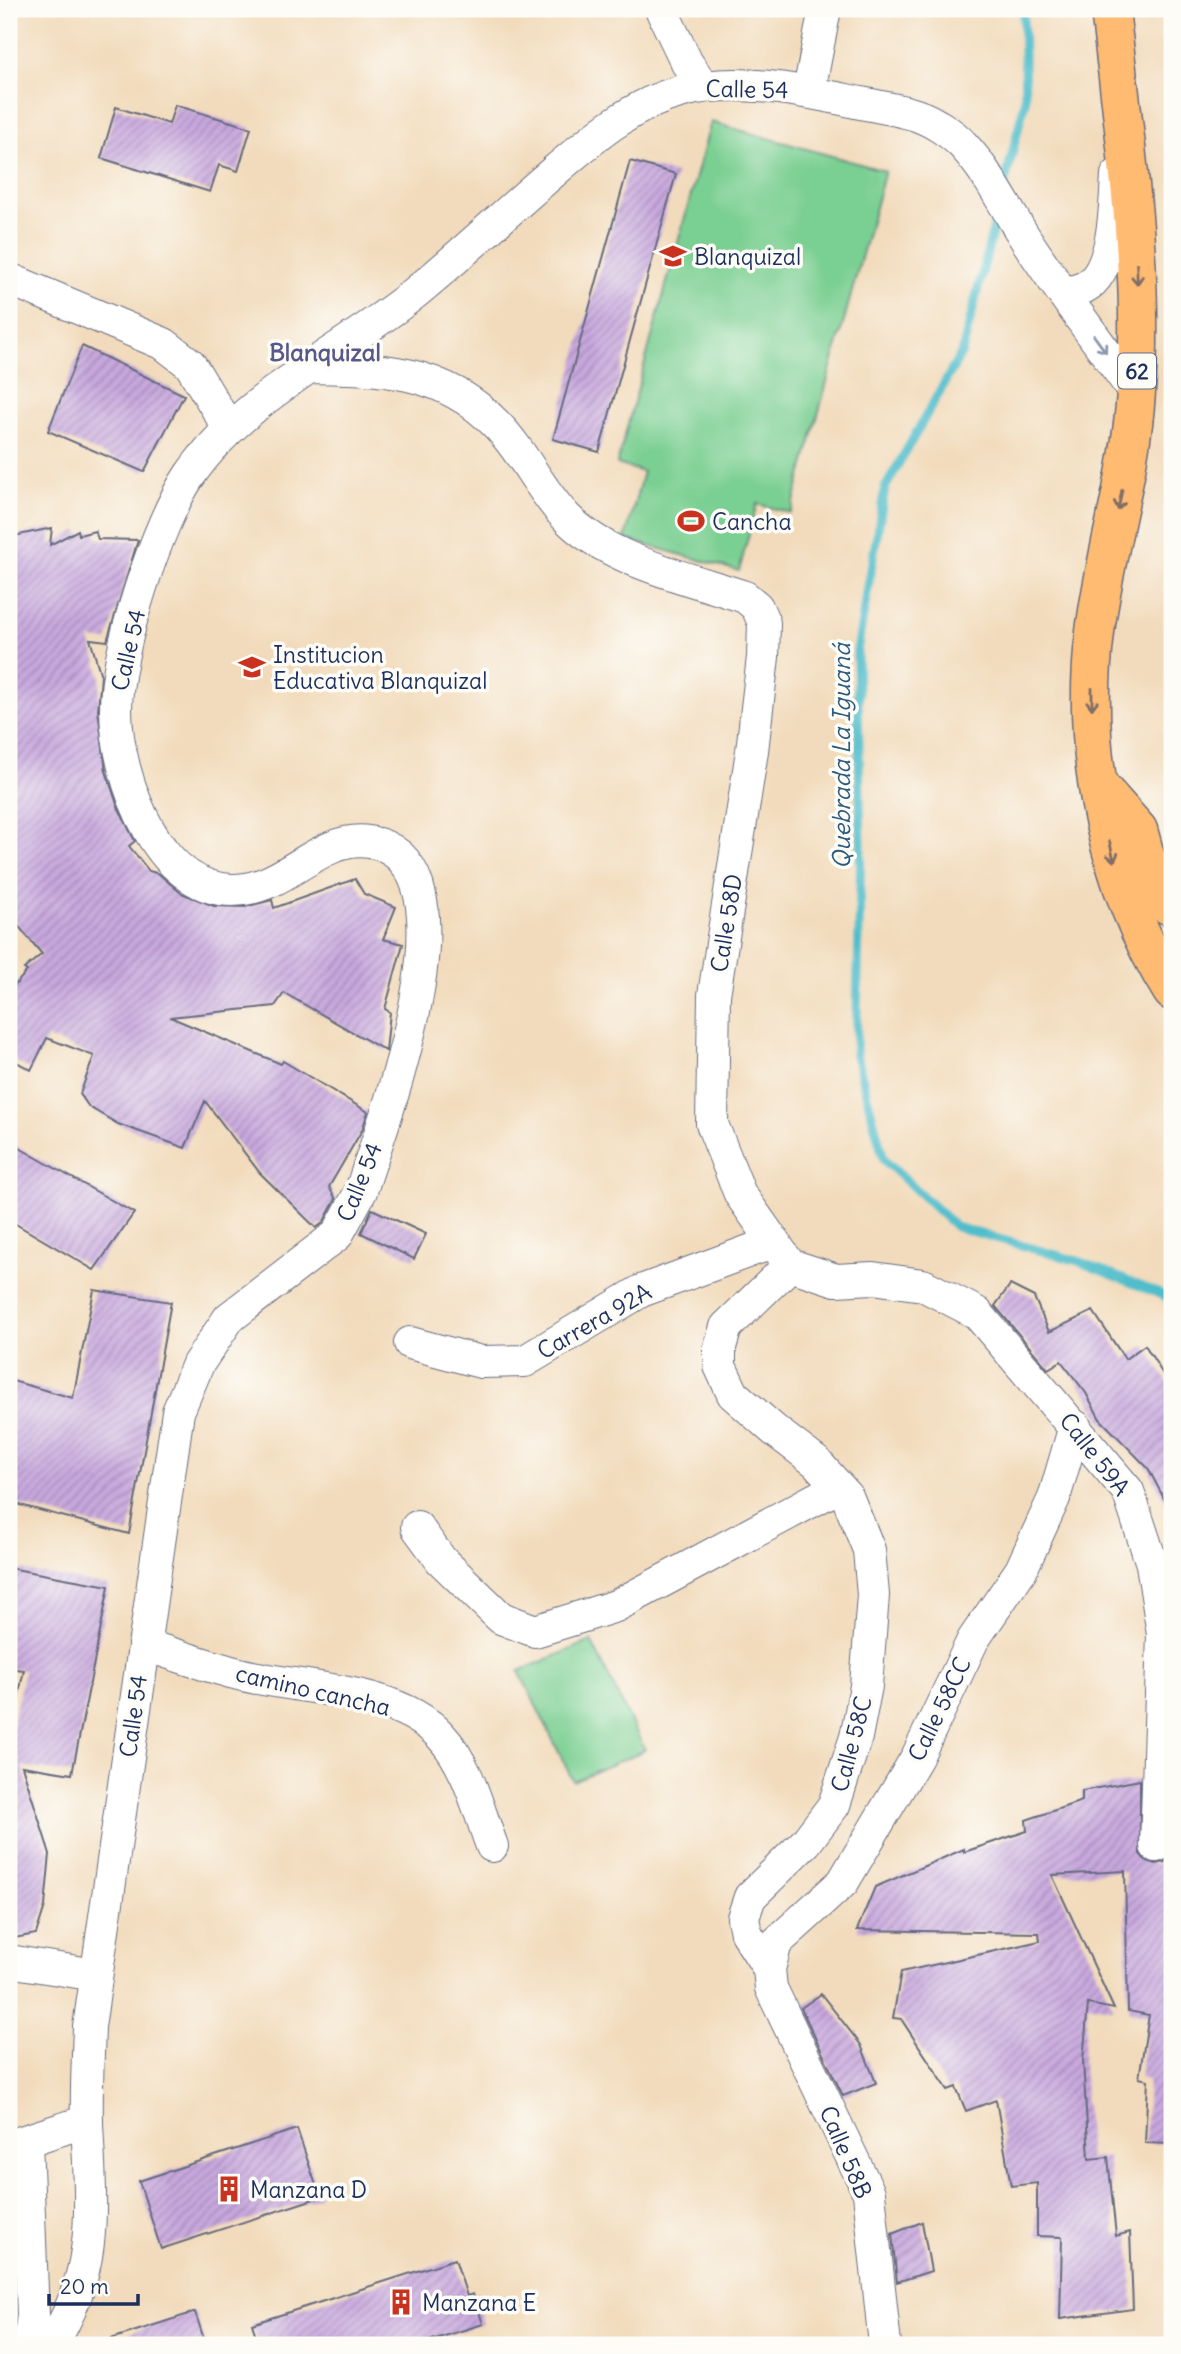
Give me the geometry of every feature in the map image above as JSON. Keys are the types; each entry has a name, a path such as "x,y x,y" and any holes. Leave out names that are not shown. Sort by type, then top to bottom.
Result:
{"highway":[{"name":"62","path":"1112,14 1136,251 1139,323 1136,394 1126,472 1095,631 1091,732 1097,785 1115,863 1136,922 1172,991"},
{"path":"1097,785 1138,830 1157,899 1172,907"}],"street":[{"path":"661,9 687,63 703,86"},
{"path":"809,91 825,9"},
{"name":"Calle 54","path":"51,2345 74,2306 89,2249 92,2225 87,2121 89,2027 178,1412 188,1385 209,1345 229,1318 337,1235 350,1214 361,1191 416,1011 423,956 422,909 418,886 399,856 383,846 366,841 348,842 332,847 269,882 247,889 223,890 198,882 178,870 162,852 124,764 116,710 124,656 142,590 170,513 186,481 228,427 307,367 343,347 416,292 598,133 663,97 703,86 809,91 919,116 958,139 985,172 1064,294 1136,394"},
{"path":"1064,294 1087,286 1100,271 1112,234 1121,109"},
{"path":"9,279 164,344 190,364 228,427"},
{"name":"Calle 58D","path":"307,367 386,368 449,387 496,423 567,518 602,544 648,564 745,597 757,607 764,623 763,657 752,751 714,995 712,1124 740,1194 782,1253"},
{"name":"Carrera 92A","path":"410,1343 481,1362 524,1360 641,1291 782,1253"},
{"name":"Calle 59A","path":"782,1253 836,1280 873,1278 923,1285 977,1313 1128,1491 1152,1564 1163,1634 1156,1846"},
{"name":"Calle 58C","path":"769,1969 746,1933 743,1918 750,1897 806,1842 834,1805 856,1737 866,1686 873,1595 869,1550 847,1496 816,1462 733,1394 720,1366 720,1347 726,1327 782,1253"},
{"name":"Calle 58CC","path":"769,1969 776,1942 843,1882 917,1757 973,1640 1021,1570 1054,1498 1074,1426"},
{"path":"417,1527 440,1560 501,1618 535,1630 616,1606 838,1487"},
{"name":"camino cancha","path":"144,1645 237,1674 295,1682 382,1702 426,1723 441,1736 460,1762 492,1846"},
{"path":"9,1961 96,1975"},
{"name":"Calle 58B","path":"769,1969 771,1988 869,2193 885,2345"},
{"path":"29,2345 33,2315 18,2143 87,2121"}],"green space":[{"path":"711,122 885,171 791,513 757,504 739,571 625,539 643,472 617,464"},
{"path":"591,1641 645,1750 573,1781 519,1671"}],"building":[{"path":"175,105 251,128 238,171 219,165 210,192 101,158 116,107 169,124"},
{"path":"630,161 676,174 599,452 553,439"},
{"path":"82,346 184,395 144,472 48,431"},
{"path":"52,528 50,545 78,530 79,535 95,531 98,539 138,540 107,641 90,639 101,676 98,710 106,771 118,807 135,841 129,846 149,871 159,874 181,893 214,906 245,907 272,900 274,908 355,879 364,894 396,907 383,939 403,944 385,1009 390,1012 386,1051 284,993 275,1006 170,1017 281,1064 283,1061 368,1112 362,1130 329,1187 336,1199 323,1223 316,1228 260,1173 205,1101 185,1148 118,1124 89,1107 80,1094 94,1056 47,1038 31,1070 9,1058 9,992 27,971 24,969 42,954 9,915 9,537"},
{"path":"9,1142 134,1213 94,1270 9,1220"},
{"path":"372,1209 426,1234 414,1259 361,1233"},
{"path":"1010,1285 1034,1297 1049,1332 1093,1311 1125,1359 1145,1345 1172,1389 1172,1514 1148,1468 1100,1419 1086,1393 1061,1361 1048,1369 995,1306"},
{"path":"94,1290 171,1302 129,1534 9,1502 9,1380 73,1398"},
{"path":"9,1568 109,1586 72,1774 22,1766 50,1854 45,1906 36,1934 9,1939 9,1739 24,1670 9,1668"},
{"path":"1140,1780 1140,1854 1146,1861 1156,1864 1165,1862 1172,1854 1172,2144 1145,2143 1148,2080 1139,2078 1149,2015 1128,2011 1125,1871 1052,1875 1114,2009 1088,2004 1083,2061 1089,2159 1108,2157 1116,2236 1130,2232 1133,2309 1060,2319 1062,2237 1037,2236 1037,2183 1011,2186 996,2100 966,2111 956,2087 948,2090 901,2019 893,2018 901,1972 1040,1941 1039,1933 857,1930 875,1887 964,1849 964,1852 1027,1831 1026,1820 1082,1801 1082,1791"},
{"path":"821,1994 861,2045 876,2083 843,2096 801,2008"},
{"name":"Manzana D","path":"297,2129 320,2197 161,2249 139,2181"},
{"path":"922,2222 931,2271 897,2282 892,2234"},
{"name":"Manzana E","path":"455,2259 467,2296 473,2294 483,2324 416,2345 259,2345 252,2324"},
{"path":"195,2312 206,2345 109,2345 108,2340"}],"waterway":[{"name":"Quebrada La Iguaná","path":"1004,186 1025,102 1023,9"},
{"name":"Quebrada La Iguaná","path":"998,210 962,352 885,488 857,651 861,846 856,1055 884,1160 956,1227 1078,1261 1172,1299"}],"place":[{"name":"Blanquizal","path":"673,256"},
{"name":"Cancha","path":"691,521"},
{"name":"Institucion Educativa Blanquizal","path":"252,667"},
{"name":"Manzana D","path":"229,2189"},
{"name":"Manzana E","path":"401,2302"}],"district":[{"name":"Blanquizal","path":"325,352"}]}
